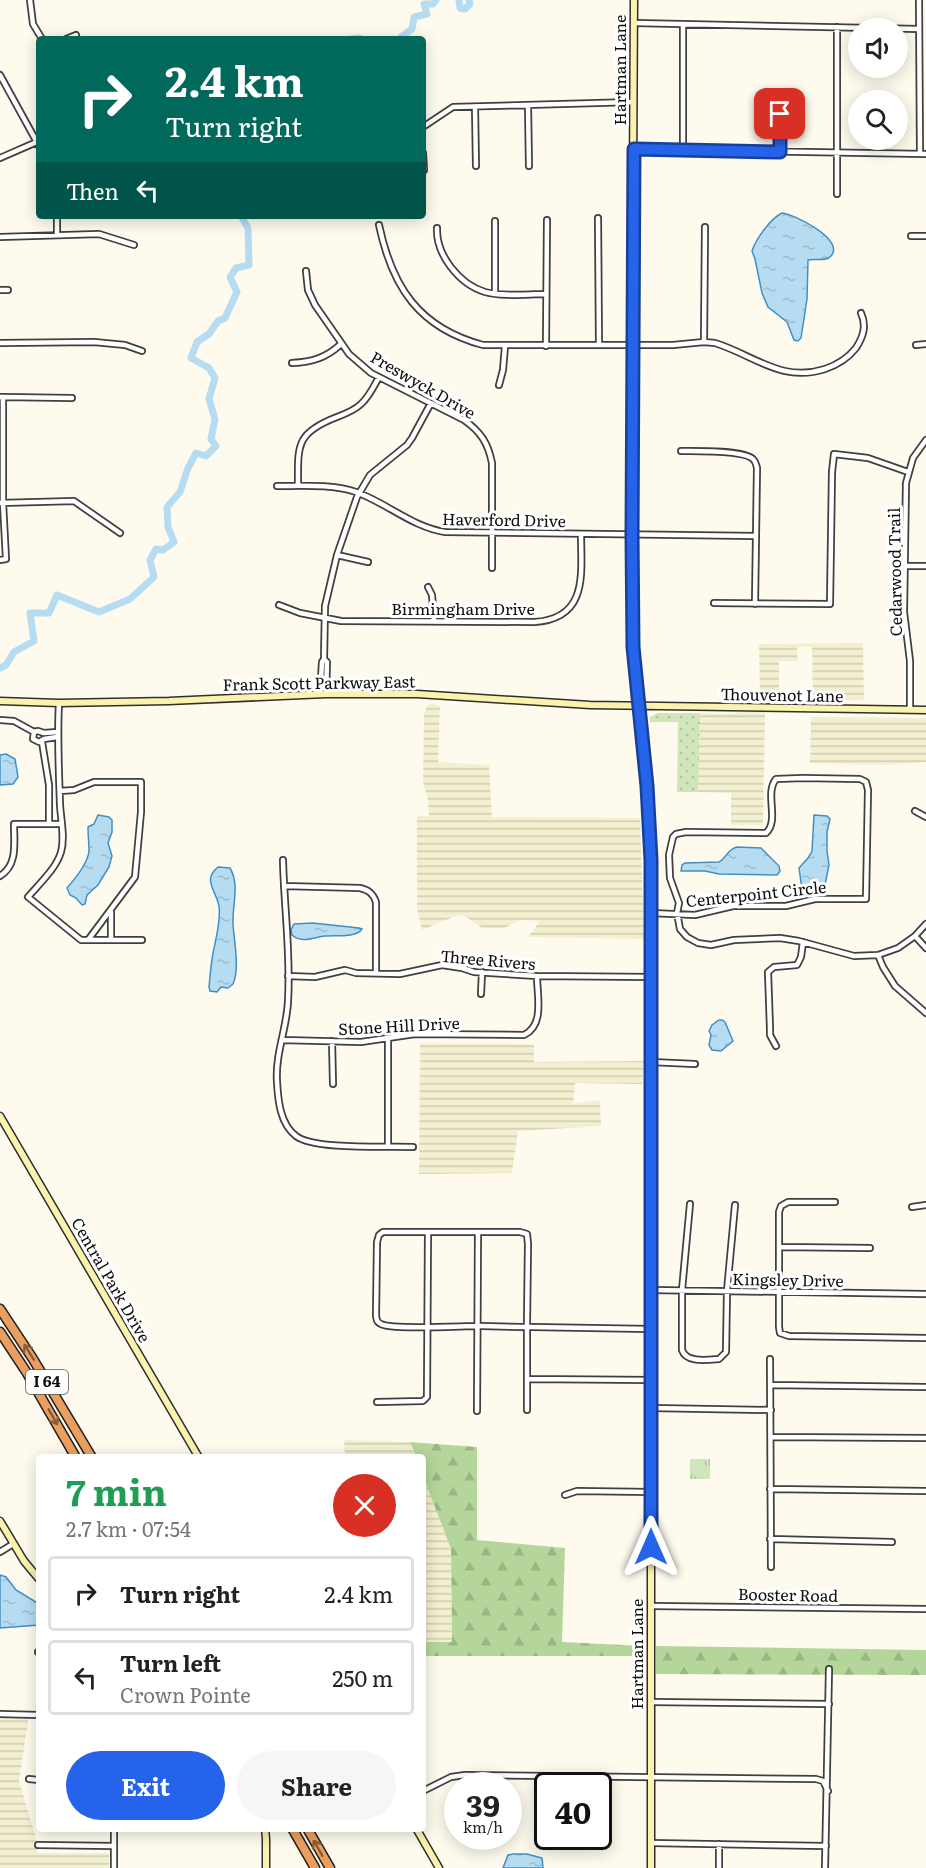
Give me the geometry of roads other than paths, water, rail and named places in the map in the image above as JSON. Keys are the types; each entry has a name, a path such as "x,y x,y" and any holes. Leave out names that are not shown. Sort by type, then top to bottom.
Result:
{"highway":[{"name":"I 64","path":"0,1309 90,1454"},
{"name":"I 64","path":"0,1332 27,1373 74,1454"},
{"path":"294,1832 313,1865"},
{"path":"309,1832 330,1868"}],"street":[{"path":"30,0 33,24 40,36"},
{"name":"Hartman Lane","path":"634,0 633,647 648,793 651,913 651,1868"},
{"path":"634,149 923,154 919,0"},
{"path":"634,23 919,29"},
{"path":"683,24 683,149"},
{"path":"837,27 837,194"},
{"path":"0,75 36,139"},
{"path":"426,125 453,108 633,102"},
{"path":"528,106 529,166"},
{"path":"475,107 476,166"},
{"path":"775,110 780,114 780,152"},
{"path":"0,158 36,144"},
{"path":"598,218 599,345"},
{"path":"57,219 57,235"},
{"path":"546,346 547,220"},
{"path":"495,221 495,293"},
{"path":"379,225 384,251 394,276 405,294 424,316 444,330 466,341 483,345 673,345 704,342 725,346 777,370 794,373 816,372 837,364 855,349 865,328 861,313"},
{"path":"704,342 705,227"},
{"path":"437,228 436,240 451,267 474,287 495,293 546,294"},
{"path":"0,237 99,234 134,245"},
{"path":"911,236 926,236"},
{"name":"Preswyck Drive","path":"306,271 308,290 315,305 349,354 372,373 473,426 489,448 492,463 492,568"},
{"path":"0,290 8,290"},
{"path":"0,343 94,342 125,345 142,351"},
{"path":"292,363 320,359 333,352 341,344"},
{"path":"915,345 926,344"},
{"path":"499,385 505,346"},
{"path":"298,486 298,460 300,445 304,437 321,423 362,404 379,377"},
{"path":"3,560 2,397 72,398"},
{"path":"323,694 327,662 324,659 325,606 337,555 359,493 370,475 410,442 431,403"},
{"name":"Cedarwood Trail","path":"910,710 910,661 904,612 905,502 908,472 913,458 926,440"},
{"path":"681,451 726,452 745,455 756,461 755,603"},
{"path":"714,603 830,604 831,483 834,454 868,458 908,472"},
{"name":"Haverford Drive","path":"277,486 344,489 359,493 429,529 445,532 756,536"},
{"path":"2,503 74,501 120,533"},
{"name":"Birmingham Drive","path":"279,605 300,613 341,621 534,622 550,620 573,602 581,585 581,534"},
{"path":"337,555 368,562"},
{"path":"904,566 926,567"},
{"path":"428,587 432,596 434,621"},
{"name":"Frank Scott Parkway East","path":"0,701 170,702 323,694 417,694 638,707"},
{"path":"59,703 57,735 62,841 59,857 28,897 81,940 142,940"},
{"name":"Thouvenot Lane","path":"638,707 926,710"},
{"path":"0,720 14,721 34,732 57,735"},
{"path":"34,732 33,739 42,741 57,735"},
{"path":"42,741 49,785 49,824"},
{"name":"Centerpoint Circle","path":"651,913 695,915 733,906 786,906 815,899 866,899 868,790 866,782 860,779 778,778 771,786 771,827 766,833 686,832 676,834 668,862 670,878 679,903 677,913"},
{"path":"60,791 74,790 94,782 141,782 141,812 135,877 88,940"},
{"path":"915,811 926,817"},
{"path":"0,876 8,872 14,855 14,824 61,824"},
{"path":"283,860 289,1000 277,1062 278,1095 283,1117 294,1135 321,1145 413,1147"},
{"path":"284,886 360,888 372,894 376,902 376,973"},
{"path":"111,910 111,940"},
{"path":"677,913 680,928 687,937 698,944 711,945 758,937 780,938 855,957 878,955 898,948 915,936 926,924"},
{"path":"915,936 926,948"},
{"path":"776,1046 770,1035 768,972 774,967 797,965 803,942"},
{"path":"878,955 896,986 926,1013"},
{"name":"Three Rivers","path":"288,976 315,977 345,970 400,974 442,965 482,972 537,976 651,977"},
{"path":"481,994 482,972"},
{"name":"Stone Hill Drive","path":"282,1040 361,1042 415,1035 524,1035 531,1032 537,1022 537,976"},
{"path":"388,1039 388,1146"},
{"path":"332,1041 333,1084"},
{"path":"651,1062 695,1064"},
{"name":"Central Park Drive","path":"0,1116 197,1454"},
{"path":"835,1203 783,1203 779,1212 780,1333 784,1335 926,1338"},
{"path":"690,1204 682,1290 682,1353 689,1359 719,1359 726,1352 727,1291 735,1205"},
{"path":"912,1208 926,1204"},
{"path":"527,1410 528,1327 527,1234 520,1232 383,1232 379,1235 377,1242 377,1322 387,1326 477,1326 528,1327 650,1329"},
{"path":"377,1402 415,1402 423,1401 426,1397 428,1232"},
{"path":"477,1411 478,1232"},
{"path":"779,1247 870,1248"},
{"name":"Kingsley Drive","path":"651,1290 926,1294"},
{"path":"770,1359 771,1567"},
{"path":"528,1379 651,1380"},
{"path":"771,1385 926,1387"},
{"path":"651,1408 771,1410"},
{"path":"771,1437 926,1438"},
{"path":"770,1488 926,1491"},
{"path":"565,1495 577,1491 651,1492"},
{"path":"0,1521 28,1568 36,1576"},
{"path":"770,1539 892,1542"},
{"path":"0,1552 14,1544"},
{"name":"Booster Road","path":"651,1606 926,1609"},
{"path":"825,1868 829,1669"},
{"path":"651,1702 829,1704"},
{"path":"0,1714 36,1715"},
{"path":"426,1790 451,1777 465,1774 816,1779 823,1781 828,1791"},
{"path":"29,1779 36,1780"},
{"path":"114,1832 114,1868"},
{"path":"265,1832 266,1868"},
{"path":"418,1832 439,1868"},
{"path":"651,1843 826,1846"},
{"path":"719,1868 720,1844"},
{"path":"38,1845 114,1846"}],"water":[{"path":"782,213 817,229 831,243 834,250 826,259 808,260 807,299 801,338 798,341 794,340 787,322 768,307 762,293 752,251 764,230"},
{"path":"6,754 15,759 18,777 13,784 0,785 0,755"},
{"path":"98,815 109,817 112,820 112,832 108,843 112,856 109,867 98,885 87,895 85,904 82,905 70,895 67,888 86,861 89,851 88,827 94,824"},
{"path":"814,815 827,816 830,819 827,832 829,865 824,890 802,889 799,868 812,851"},
{"path":"737,847 761,848 779,866 780,871 777,875 681,871 685,863 719,862"},
{"path":"218,867 230,868 235,881 233,924 236,962 233,984 228,988 221,987 217,992 210,991 209,987 219,924 219,906 210,881 213,872"},
{"path":"313,923 362,929 351,935 308,939 296,938 292,935 291,930 294,924"},
{"path":"719,1020 725,1022 733,1041 721,1051 712,1050 709,1045 711,1035 709,1031 712,1025"},
{"path":"0,1575 6,1577 16,1590 36,1602 36,1625 0,1628"},
{"path":"527,1854 542,1858 543,1868 503,1868 508,1855"}],"waterway":[{"path":"402,36 412,29 414,17 427,14 424,4 433,4 436,0"},
{"path":"459,0 460,8 465,9 470,4 469,0"},
{"path":"0,668 6,665 14,652 34,641 30,613 49,613 57,595 99,612 130,599 154,577 150,560 156,549 163,550 174,542 168,527 167,507 180,492 196,453 206,456 216,446 211,439 215,419 209,399 215,378 209,368 191,358 197,342 209,334 218,321 225,318 237,292 230,277 236,268 249,265 248,228 243,219"}]}
